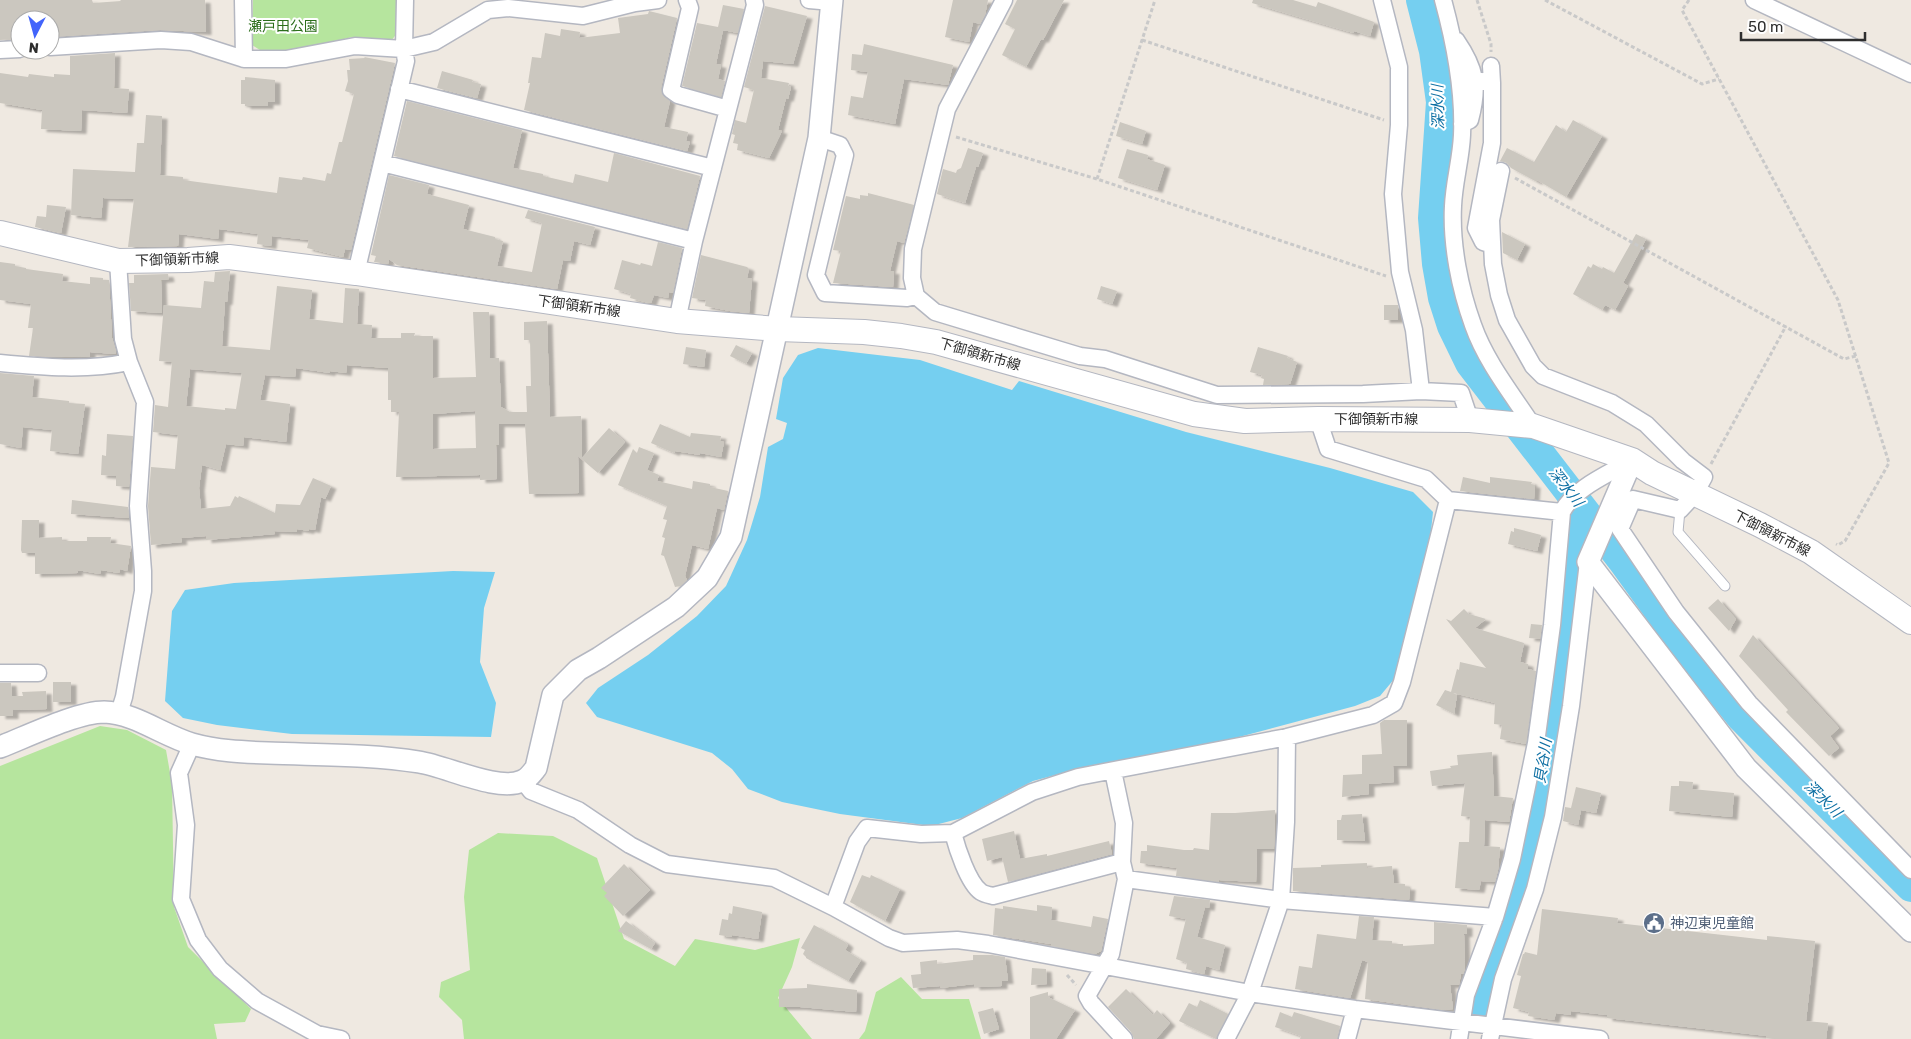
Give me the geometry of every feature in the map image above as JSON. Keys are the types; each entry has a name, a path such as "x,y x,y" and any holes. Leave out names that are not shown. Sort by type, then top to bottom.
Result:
{"main road":[{"name":"下御領新市線","path":"0,233 118,261 188,260 229,257 356,273 678,321 778,329 864,332 901,336 936,342 1194,414 1245,421 1318,419 1470,420 1534,426 1632,460 1652,473 1693,494 1812,552 1911,622"}],"street":[{"path":"243,0 244,58"},
{"path":"356,273 406,62 404,49 405,0"},
{"path":"60,46 161,40 191,42 244,58 286,59 355,46 404,49 434,42 488,10 508,8 584,16 635,3 658,0"},
{"path":"687,0 690,8 671,90 678,95 728,109"},
{"path":"678,321 694,241 755,5 754,0"},
{"path":"0,747 91,713 119,713 192,744 229,751 418,762 498,784 523,781 536,768 553,695 578,670 676,607 707,578 731,537 819,138 832,1 809,0"},
{"path":"1004,0 947,110 913,249 912,278 916,296 935,312 1080,356 1105,360 1217,395 1363,394 1421,391 1461,393 1470,420"},
{"path":"1382,0 1399,67 1399,125 1393,194 1400,272 1414,330 1421,391"},
{"path":"1443,0 1452,34 1460,92 1462,135 1453,206 1454,242 1461,286 1473,325 1484,351 1534,426"},
{"path":"1754,0 1911,74"},
{"path":"1452,34 1468,58 1474,80 1475,100 1470,120 1462,124"},
{"path":"1491,66 1492,142 1476,228 1483,242 1492,245"},
{"path":"1474,80 1492,83"},
{"path":"399,89 713,168"},
{"path":"819,138 840,145 845,155 816,275 825,293 907,298 916,296"},
{"path":"382,163 694,241"},
{"path":"1502,170 1491,220 1496,280 1507,320 1533,366 1544,376 1612,403 1646,424 1683,461 1693,494 1633,499 1620,529 1676,612 1749,703 1911,870"},
{"path":"118,261 123,340 129,362 145,402 138,506 143,591 124,697 119,713"},
{"path":"0,363 44,367 110,366 129,362"},
{"path":"1318,419 1328,449 1426,479 1448,500 1564,507"},
{"path":"1459,1039 1466,995 1495,916 1512,859 1536,743 1552,626 1564,507 1583,489 1632,460"},
{"path":"1491,1032 1503,979 1535,889 1553,817 1591,554 1608,519 1632,460"},
{"path":"833,908 857,842 867,828 922,834 953,833 1032,792 1078,777 1288,736 1373,716 1394,703 1402,682 1448,500"},
{"path":"1591,554 1746,768 1911,930"},
{"path":"0,672 38,673"},
{"path":"1226,1039 1250,994 1281,900 1286,822 1288,736"},
{"path":"192,744 179,773 186,825 181,899 198,940 220,969 257,1001 317,1034 341,1039"},
{"path":"1113,771 1124,823 1122,862 1126,879 1111,954 1087,996 1091,1004 1124,1039"},
{"path":"523,781 530,791 578,810 630,845 667,864 774,878 889,938 903,943 957,940 988,944 1250,994 1461,1022 1491,1032 1600,1039"},
{"path":"953,833 959,853 972,881 980,892 993,896 1122,862"},
{"path":"1126,879 1281,900 1495,916"},
{"path":"1347,1039 1355,1009"}],"lane":[{"path":"1693,494 1678,532 1725,586"}],"path":[{"path":"1097,179 1155,0"},
{"path":"1477,0 1491,44 1491,66"},
{"path":"1545,0 1702,84 1719,79"},
{"path":"1688,0 1682,10 1838,300 1889,463 1845,541 1838,545 1829,541"},
{"path":"1142,40 1399,125"},
{"path":"941,132 1097,179 1385,276 1400,272"},
{"path":"1502,170 1844,359 1856,356"},
{"path":"1693,494 1786,326"}],"green space":[{"name":"瀬戸田公園","path":"253,0 397,0 398,32 391,41 352,37 287,53 263,52 252,45"},
{"path":"100,726 127,730 166,750 172,784 174,907 188,947 251,1009 245,1022 214,1024 217,1039 0,1039 0,766"},
{"path":"498,833 553,836 597,858 624,939 675,966 695,939 755,950 800,938 792,967 778,998 812,1039 464,1039 462,1020 439,997 441,982 470,970 464,897 469,850"},
{"path":"901,977 922,999 969,999 981,1039 859,1039 865,1031 876,992"}],"water":[{"path":"818,348 920,360 1012,390 1019,381 1186,432 1330,468 1413,492 1433,512 1430,541 1395,678 1380,696 1355,706 1179,753 1093,765 1033,781 962,818 931,826 840,814 782,802 748,789 732,769 712,753 597,717 586,703 598,688 648,655 697,616 726,586 747,540 760,497 768,447 783,439 787,423 776,419 783,378 798,355"},
{"path":"453,571 495,572 484,608 480,662 496,703 491,737 292,734 217,725 183,718 165,701 172,611 185,590 234,583"}],"building":[{"path":"0,0 92,0 93,3 120,0 205,0 206,32 160,30 60,36 60,10 10,10 10,40 0,40"},
{"path":"953,0 988,0 985,15 980,24 973,22 969,42 945,37"},
{"path":"1017,0 1064,0 1026,67 1002,55 1015,29 1005,24"},
{"path":"1253,0 1293,0 1316,7 1318,2 1374,22 1370,36 1354,31 1353,33 1252,3"},
{"path":"723,5 744,9 738,33 723,30 716,64 721,65 718,79 725,81 721,97 682,86 697,23 718,27"},
{"path":"765,6 807,16 793,64 763,61 761,78 789,83 788,86 791,87 788,99 786,98 778,130 782,131 769,158 737,150 738,144 733,143 735,135 732,134 735,120 746,123 754,90 744,87"},
{"path":"649,11 677,18 661,88 662,94 670,101 664,127 688,132 686,141 690,142 687,151 524,110 530,83 528,83 532,57 541,58 545,33 560,36 561,29 580,32 579,38 620,33 618,18 648,14"},
{"path":"864,44 953,65 948,85 904,79 895,124 848,115 851,96 863,98 868,72 851,70 852,54 862,55"},
{"path":"115,53 114,88 129,89 127,113 82,110 81,131 41,129 42,110 0,103 0,73 28,77 29,74 54,77 54,74 70,75 70,56"},
{"path":"364,57 395,63 351,250 345,249 343,257 307,248 309,240 272,236 271,246 257,244 258,234 219,229 218,239 179,234 178,246 128,247 134,199 103,198 101,218 71,215 73,169 135,172 137,143 144,143 146,115 162,116 160,175 183,177 183,180 277,193 279,177 302,180 303,177 325,181 327,173 331,174 339,142 342,142 354,94 345,91 348,81 347,70 350,70 349,59"},
{"path":"442,71 481,84 477,98 437,88"},
{"path":"245,77 275,80 275,102 268,102 268,106 245,106 245,104 241,104 241,80 245,80"},
{"path":"407,101 522,130 513,168 543,174 543,176 573,183 575,174 608,182 614,153 700,176 687,229 394,156"},
{"path":"1573,120 1602,136 1566,197 1537,180 1537,182 1511,168 1507,163 1500,161 1507,148 1534,162 1556,125 1566,132"},
{"path":"1120,122 1146,131 1142,144 1116,136"},
{"path":"968,148 983,153 978,167 976,167 965,203 937,194 943,169 956,173 961,168"},
{"path":"1127,149 1148,155 1147,159 1165,165 1157,190 1118,178"},
{"path":"389,175 429,185 427,194 469,205 463,229 495,237 495,239 503,241 497,266 532,272 542,223 525,218 528,210 595,227 590,245 574,241 570,261 563,260 557,289 397,265 389,259 388,264 374,262 376,256 371,255"},
{"path":"868,193 914,205 904,243 897,241 890,271 894,271 893,287 833,283 841,251 833,250 846,196 860,199 860,195 868,196"},
{"path":"47,205 66,207 61,233 35,227 37,216 46,217"},
{"path":"1502,232 1525,244 1517,260 1503,253"},
{"path":"1636,234 1646,239 1623,283 1628,286 1615,310 1605,305 1602,310 1573,294 1588,266 1591,268 1593,264 1614,273"},
{"path":"658,242 682,248 673,293 669,292 668,298 654,295 651,303 649,303 630,298 631,294 614,289 622,260 652,266"},
{"path":"701,255 749,269 747,278 752,279 749,313 705,306 706,300 692,298"},
{"path":"0,262 15,264 15,266 26,269 63,274 62,281 90,284 90,277 109,280 112,338 116,351 115,354 90,352 90,357 29,356 33,328 28,328 31,304 0,300"},
{"path":"230,271 227,302 225,302 222,346 270,350 277,286 312,290 309,319 343,323 345,288 359,289 357,324 372,325 371,338 401,338 401,333 415,333 414,336 433,336 433,378 476,377 473,312 489,312 490,358 499,358 501,407 510,412 527,412 526,386 531,386 530,340 524,340 524,322 547,321 550,417 581,416 582,458 609,428 625,442 598,473 578,456 579,493 529,494 525,424 499,424 499,445 496,445 497,479 480,480 480,475 396,477 399,412 391,412 391,400 388,400 388,368 347,365 346,373 330,371 330,373 296,368 295,377 265,375 260,400 290,404 286,442 244,437 243,446 226,444 220,470 202,465 199,488 201,509 230,506 235,496 238,498 239,496 275,513 276,504 300,505 313,478 331,486 325,499 321,497 315,530 297,529 297,532 274,531 275,534 206,540 206,536 181,538 182,542 151,545 148,506 151,467 175,469 178,435 153,432 155,405 168,407 172,362 159,361 164,305 201,308 204,281 214,282 215,272","holes":["190,369 242,373 236,409 225,408 225,410 186,406","475,411 476,448 433,449 433,414"]},
{"path":"168,274 169,279 161,280 162,313 131,311 129,283 134,283 134,275"},
{"path":"1101,286 1117,291 1112,304 1097,299"},
{"path":"1384,305 1398,305 1398,320 1384,320"},
{"path":"736,345 752,353 746,364 730,356"},
{"path":"686,347 706,350 704,367 683,364"},
{"path":"1258,347 1288,356 1287,358 1297,362 1290,384 1263,385 1264,379 1261,378 1262,375 1250,372"},
{"path":"0,373 34,376 32,397 85,404 78,454 50,451 52,430 23,427 21,448 0,444"},
{"path":"660,424 690,437 691,433 721,436 720,441 724,442 721,457 700,453 700,455 675,451 674,453 651,443"},
{"path":"107,434 133,436 129,487 116,486 116,476 101,475 102,455 106,456"},
{"path":"639,447 654,453 647,470 659,475 657,481 692,489 693,481 710,484 710,487 728,491 724,510 717,508 708,549 692,545 685,576 687,580 681,586 675,587 664,556 661,555 665,538 662,537 667,520 663,519 667,506 618,485 633,449 637,453"},
{"path":"1463,477 1490,483 1490,477 1532,482 1531,484 1535,485 1534,499 1460,491"},
{"path":"72,500 128,507 129,518 71,514"},
{"path":"22,520 39,520 39,538 62,537 62,541 87,541 87,537 111,537 110,543 131,546 127,571 120,569 119,573 101,570 100,574 77,570 78,573 35,574 35,553 22,553 21,550"},
{"path":"1514,528 1541,535 1537,551 1508,544 1511,531 1514,532"},
{"path":"1718,599 1736,619 1729,631 1708,608"},
{"path":"1464,609 1469,614 1486,619 1475,628 1524,643 1520,662 1528,664 1528,669 1536,671 1526,744 1500,739 1502,725 1494,724 1495,703 1453,693 1457,695 1454,714 1436,705 1445,690 1451,692 1460,662 1486,668 1446,619 1451,621"},
{"path":"1531,624 1542,625 1540,639 1529,638"},
{"path":"1753,635 1839,728 1830,736 1839,748 1829,756 1786,712 1788,710 1739,656"},
{"path":"53,682 71,682 71,702 53,702"},
{"path":"0,683 11,683 12,696 23,696 22,692 46,691 47,709 13,710 13,716 0,716"},
{"path":"1384,720 1407,720 1407,766 1393,766 1394,782 1369,784 1369,794 1342,797 1343,775 1362,774 1362,755 1382,754 1380,723"},
{"path":"1492,752 1494,796 1513,798 1509,822 1485,820 1484,846 1500,847 1495,882 1481,881 1479,890 1455,888 1459,842 1469,842 1470,817 1461,816 1465,783 1432,786 1430,771 1458,765 1457,755"},
{"path":"1679,781 1693,782 1692,789 1734,793 1732,817 1669,811 1671,786 1679,786"},
{"path":"1576,787 1601,793 1596,813 1581,810 1578,825 1563,821 1565,807 1571,808"},
{"path":"1275,810 1274,849 1257,849 1256,882 1219,880 1219,882 1176,876 1177,868 1140,863 1141,851 1147,851 1147,845 1184,850 1193,850 1194,848 1209,850 1211,813"},
{"path":"1362,814 1365,841 1337,840 1337,820 1341,820 1342,815"},
{"path":"1014,831 1020,859 1047,854 1047,856 1109,841 1112,854 1008,882 1002,857 987,861 982,839"},
{"path":"1367,863 1367,868 1392,866 1394,883 1405,884 1405,887 1410,887 1409,900 1293,891 1293,868"},
{"path":"624,864 650,890 623,916 604,896 607,893 601,888"},
{"path":"862,875 870,878 871,875 900,889 885,921 850,902"},
{"path":"1174,896 1210,900 1209,908 1205,907 1197,937 1225,945 1219,970 1206,966 1204,974 1186,969 1187,963 1176,959 1186,919 1169,916"},
{"path":"1037,905 1052,907 1051,920 1091,927 1093,916 1108,919 1101,951 1095,954 1051,946 1051,944 993,935 995,908 1003,909 1003,906 1037,911"},
{"path":"733,906 762,912 758,939 719,935 722,919 728,920 729,913 732,914"},
{"path":"1542,909 1618,918 1617,923 1767,940 1767,936 1815,941 1806,1021 1828,1023 1826,1039 1766,1038 1767,1036 1607,1018 1607,1015 1571,1011 1571,1015 1556,1013 1554,1020 1528,1016 1529,1012 1513,1008 1521,976 1517,975 1525,952 1537,955"},
{"path":"1359,916 1374,917 1372,940 1392,941 1392,944 1403,944 1403,946 1434,944 1434,922 1467,925 1467,934 1464,934 1465,969 1463,974 1461,974 1459,985 1450,985 1453,1009 1443,1010 1365,999 1368,962 1362,960 1350,998 1295,989 1299,966 1312,968 1317,934 1356,939"},
{"path":"626,921 655,943 651,949 618,931"},
{"path":"814,925 845,942 848,945 845,950 861,960 848,981 806,958 803,954 805,950 801,948"},
{"path":"973,955 1005,957 1008,981 1002,981 1002,986 974,987 974,984 940,988 940,986 913,988 911,975 921,974 920,962 937,960 937,964 973,960"},
{"path":"1032,968 1046,969 1047,984 1031,985"},
{"path":"807,984 857,990 856,1012 779,1007 779,989 807,988"},
{"path":"1126,989 1153,1015 1157,1010 1170,1023 1156,1039 1134,1039 1131,1032 1108,1007"},
{"path":"1048,992 1048,997 1075,1010 1056,1039 1030,1039 1030,997"},
{"path":"1200,1000 1228,1014 1216,1039 1179,1021 1189,1003 1197,1007"},
{"path":"993,1008 999,1029 984,1034 978,1012"},
{"path":"1280,1012 1292,1017 1294,1012 1340,1026 1337,1039 1300,1039 1301,1036 1275,1027"}],"waterway":[{"name":"深水川","path":"1421,0 1434,51 1441,102 1433,218 1437,264 1443,298 1452,326 1470,363 1622,560 1688,651 1742,718 1911,887"},
{"name":"貝谷川","path":"1475,1011 1528,855 1554,699 1578,503"}],"place":[{"name":"神辺東児童館","path":"1654,923"}]}
